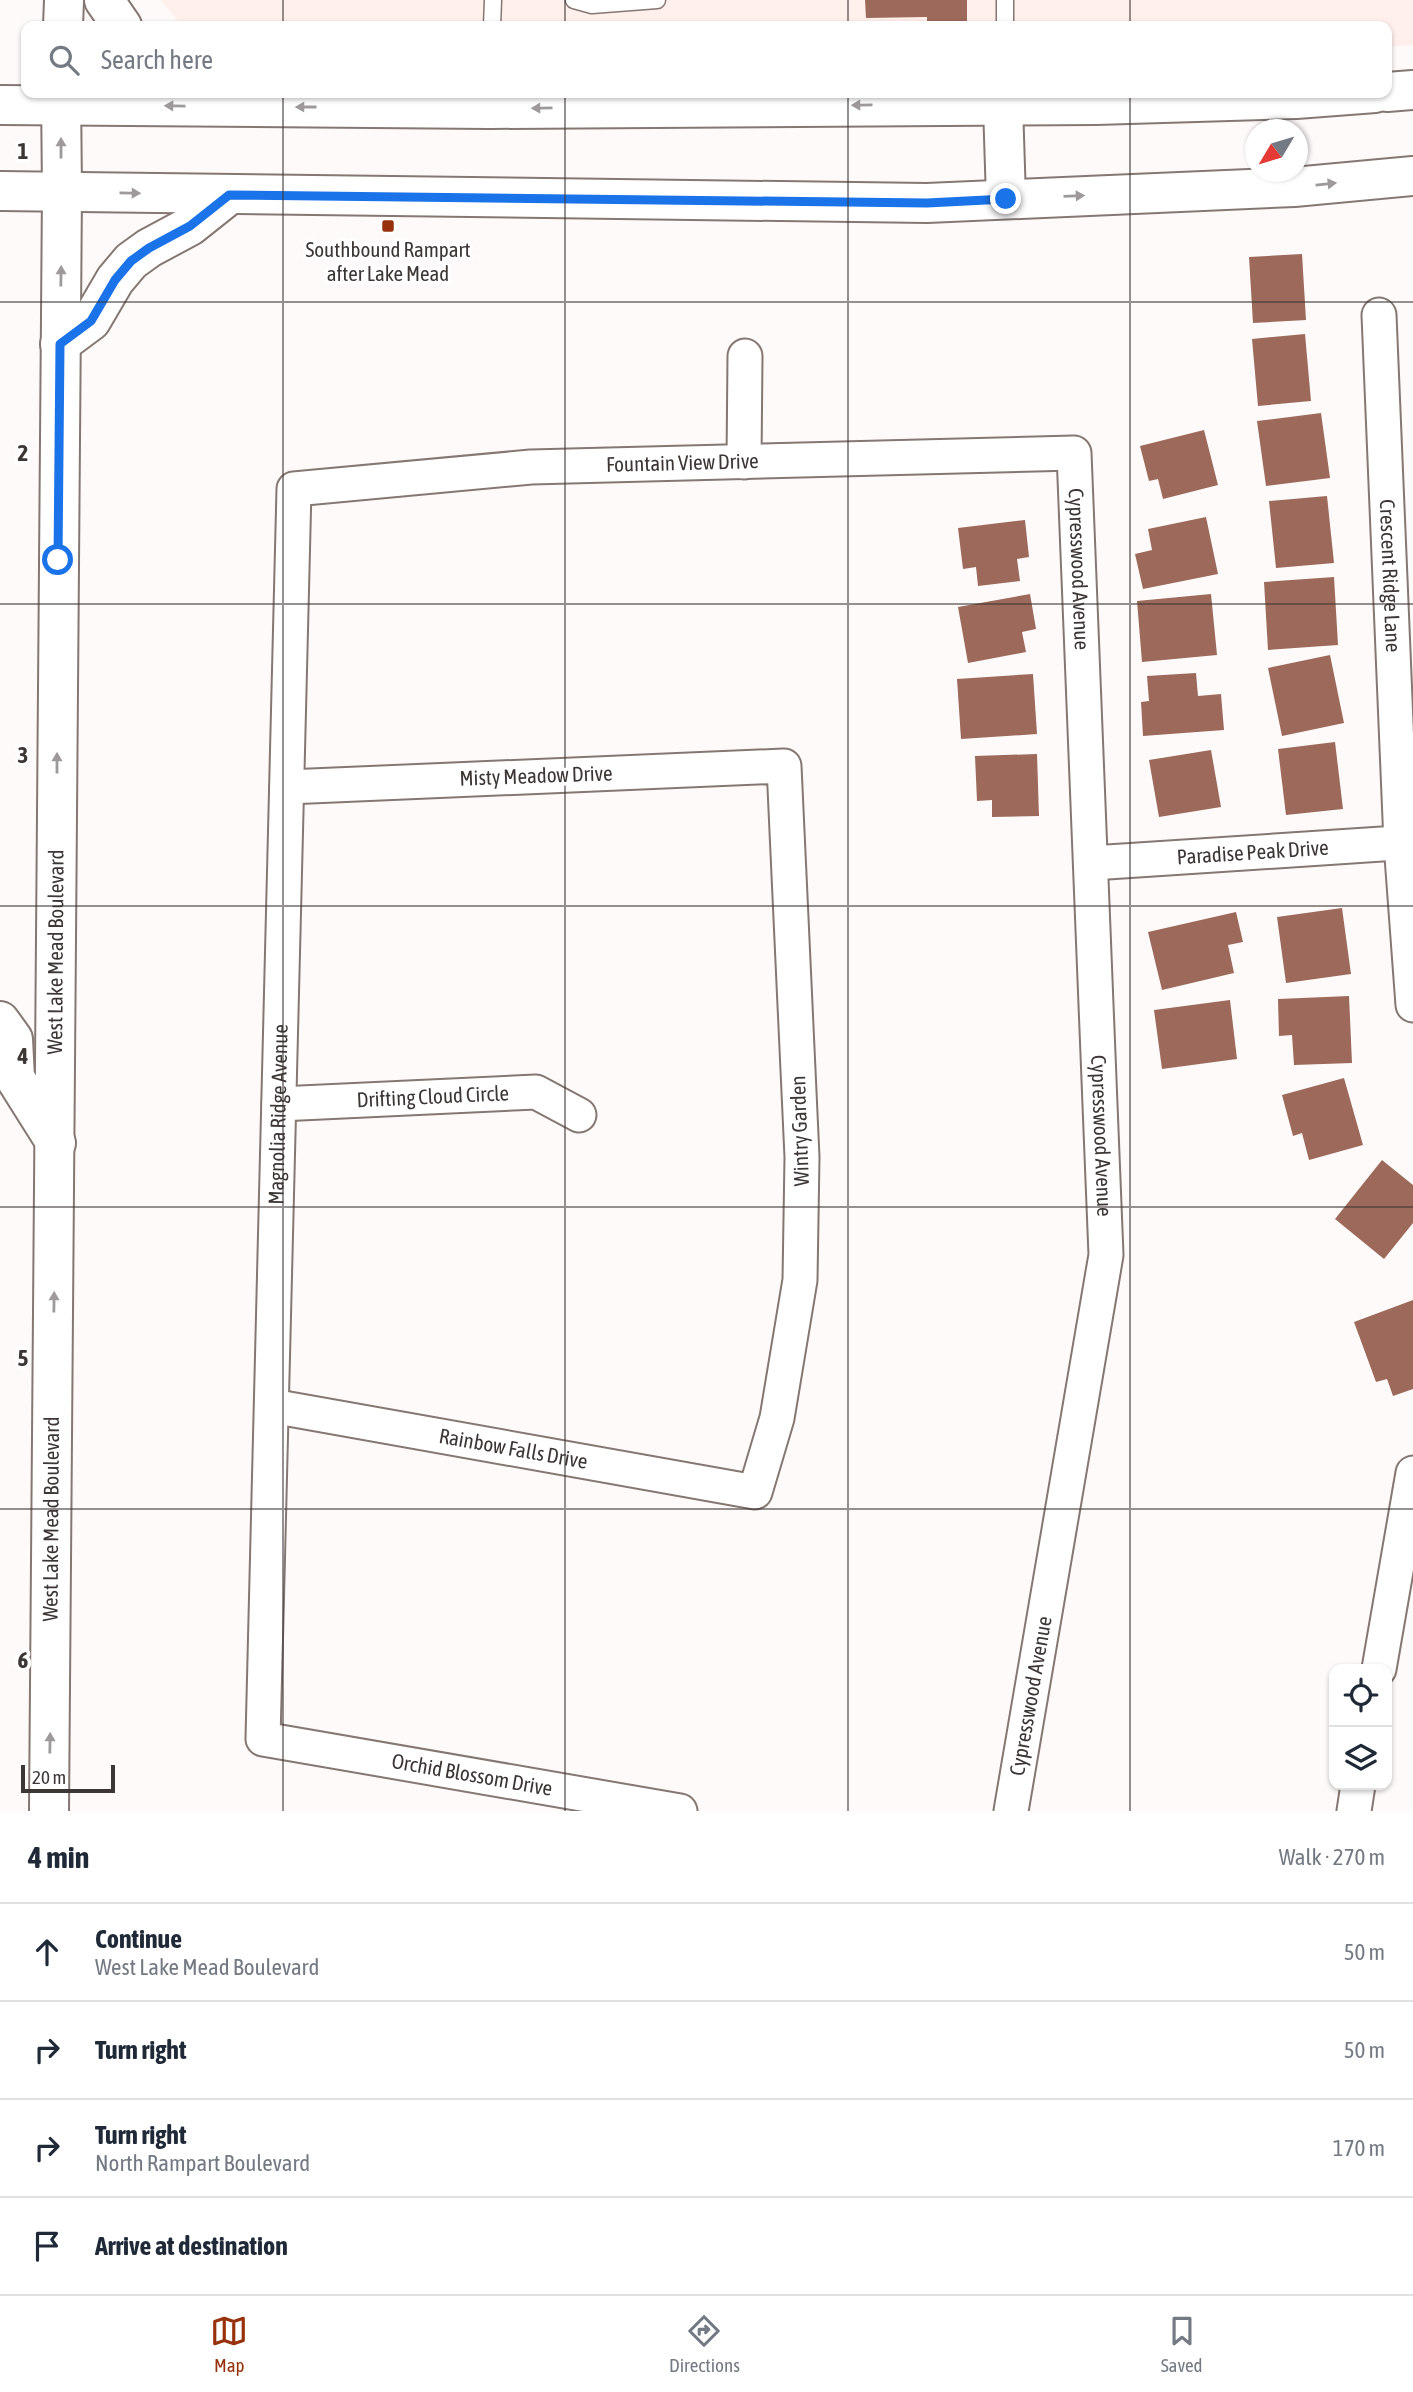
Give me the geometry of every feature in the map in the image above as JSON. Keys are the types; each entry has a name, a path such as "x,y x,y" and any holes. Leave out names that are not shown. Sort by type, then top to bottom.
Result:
{"main road":[{"path":"63,21 64,0"},
{"path":"104,0 119,21"},
{"path":"1392,92 1413,90"},
{"path":"0,104 61,98 490,101 1004,99 1096,105 1309,98"},
{"name":"West Lake Mead Boulevard","path":"49,1811 56,1143 61,98"},
{"path":"1004,99 1006,199"},
{"path":"0,191 927,203 1294,187 1413,176"},
{"path":"60,344 91,321 115,280 131,261 190,226 229,195"},
{"path":"0,1021 13,1040 15,1078 56,1143"}],"street":[{"name":"Crescent Ridge Lane","path":"1379,315 1401,552 1413,1005"},
{"path":"744,462 745,356"},
{"name":"Fountain View Drive","path":"294,489 531,467 1074,453"},
{"name":"Cypresswood Avenue","path":"1011,1811 1106,1255 1074,453"},
{"name":"Magnolia Ridge Avenue","path":"263,1739 294,489"},
{"name":"Misty Meadow Drive","path":"287,787 784,766"},
{"name":"Wintry Garden","path":"755,1492 777,1418 800,1280 802,1157 784,766"},
{"name":"Paradise Peak Drive","path":"1092,863 1407,842"},
{"name":"Drifting Cloud Circle","path":"279,1104 536,1092 579,1115"},
{"name":"Rainbow Falls Drive","path":"272,1406 755,1492"},
{"path":"1379,1664 1413,1473"},
{"name":"Orchid Blossom Drive","path":"263,1739 680,1811"},
{"path":"1354,1811 1357,1790"}],"lane":[{"path":"492,21 493,0"},
{"path":"574,0 592,5 657,0"},
{"path":"1005,0 1005,21"}],"shaded area":[{"path":"161,0 1413,0 1413,45 1392,47 1392,21 178,21"}],"building":[{"path":"865,0 967,0 967,21 927,21 927,17 866,18"},
{"path":"1302,254 1306,320 1253,323 1249,257"},
{"path":"1305,334 1311,401 1258,406 1252,339"},
{"path":"1321,413 1330,478 1266,486 1257,421"},
{"path":"1204,430 1218,485 1163,499 1158,479 1149,481 1140,446"},
{"path":"1327,496 1334,563 1276,568 1269,501"},
{"path":"1206,517 1218,574 1143,589 1135,554 1152,550 1148,529"},
{"path":"1025,520 1029,557 1017,559 1020,581 978,586 976,567 963,569 958,528"},
{"path":"1334,577 1338,645 1268,650 1264,582"},
{"path":"1030,594 1036,629 1022,632 1026,652 968,663 958,607"},
{"path":"1211,594 1217,655 1142,662 1137,601"},
{"path":"1330,655 1344,723 1282,736 1268,668"},
{"path":"1196,673 1198,696 1221,694 1224,730 1143,736 1141,702 1149,701 1147,676"},
{"path":"1033,674 1037,734 961,739 957,679"},
{"path":"1335,742 1343,809 1286,815 1278,749"},
{"path":"1211,750 1221,807 1159,817 1149,760"},
{"path":"1037,754 1039,816 992,817 992,800 977,801 975,756"},
{"path":"1342,908 1351,974 1286,983 1277,917"},
{"path":"1236,912 1243,942 1228,945 1234,973 1162,990 1148,932"},
{"path":"1349,996 1352,1063 1294,1065 1292,1035 1279,1036 1278,999"},
{"path":"1230,1000 1237,1059 1162,1069 1154,1010"},
{"path":"1344,1078 1363,1145 1309,1160 1302,1133 1293,1136 1282,1095"},
{"path":"1382,1160 1413,1185 1413,1223 1384,1259 1335,1219"},
{"path":"1413,1300 1413,1389 1393,1396 1387,1379 1376,1382 1354,1322"}],"place":[{"name":"Southbound Rampart after Lake Mead","path":"388,226"}],"route":[{"path":"58,560 60,344 91,321 115,280 131,261 190,226 229,195 927,203 1006,199"}]}
